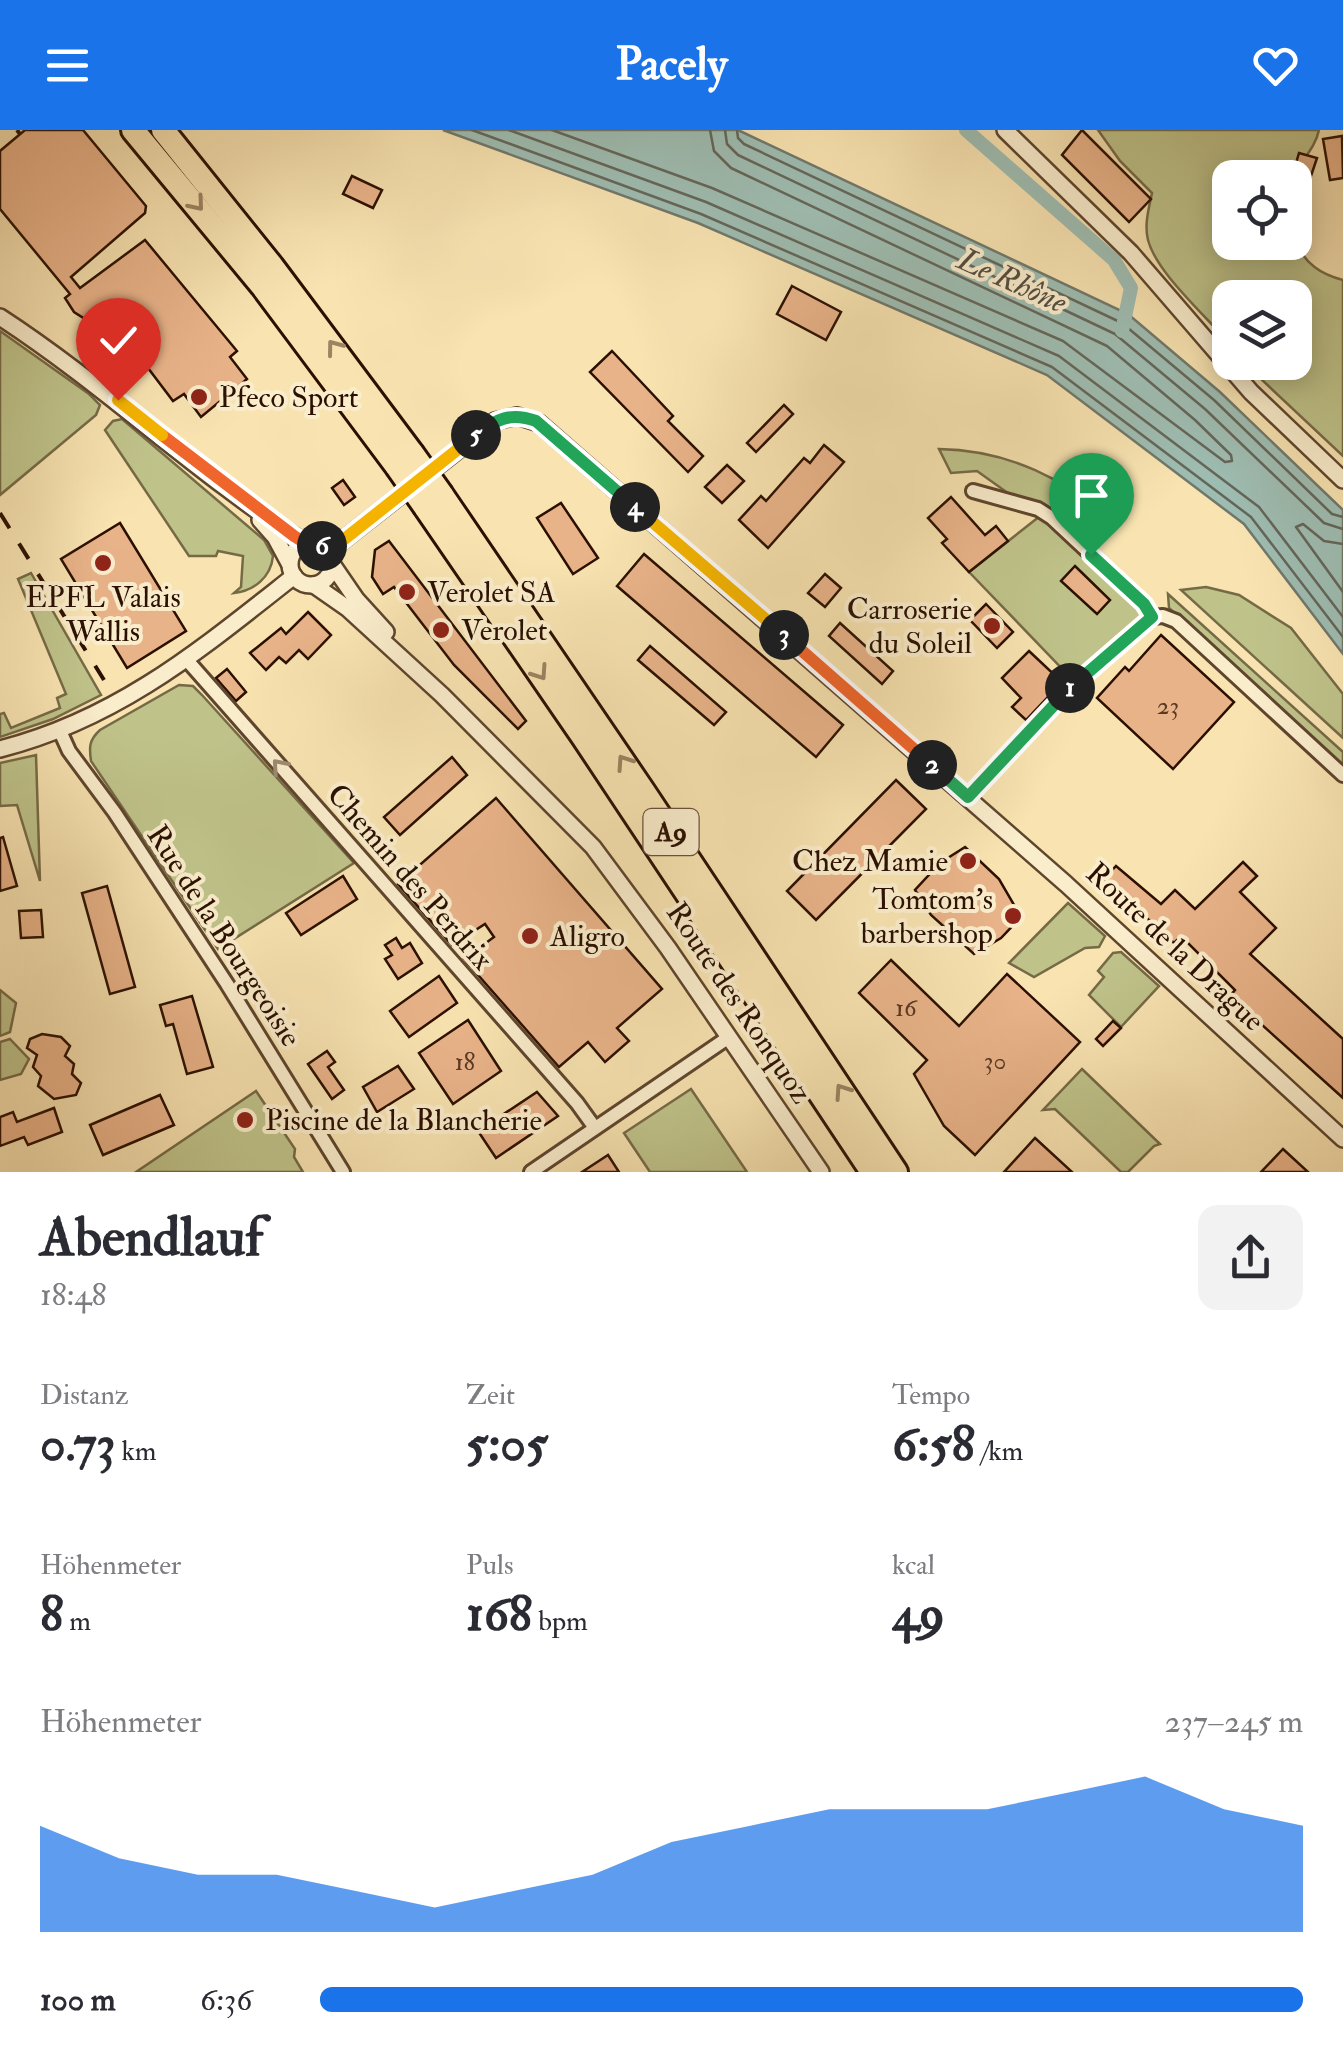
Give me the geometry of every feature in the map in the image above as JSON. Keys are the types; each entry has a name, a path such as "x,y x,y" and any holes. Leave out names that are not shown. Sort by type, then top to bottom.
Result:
{"highway":[{"name":"A9","path":"133,130 404,460"},
{"name":"A9","path":"163,130 292,291 872,1172"},
{"name":"A9","path":"433,501 546,645 896,1172"}],"street":[{"path":"1005,130 1120,240 1265,407 1343,480"},
{"path":"0,317 96,384 305,543 320,544 330,558 327,578 314,585 302,583 276,537 225,485"},
{"name":"Route de la Drague","path":"330,558 495,421 512,416 536,421 968,797 1343,1139"},
{"path":"972,490 1038,509 1052,518 1144,604 1152,617"},
{"path":"0,749 60,731 120,703 186,659 292,570 293,552 305,543"},
{"name":"Route des Ronquoz","path":"330,558 356,599 442,695"},
{"name":"Route des Ronquoz","path":"314,585 348,608 442,695 593,847 668,948 820,1172"},
{"path":"968,797 1068,690 1152,617 1163,616 1176,622 1343,775"},
{"name":"Chemin des Perdrix","path":"186,659 552,1075 594,1128"},
{"name":"Rue de la Bourgeoisie","path":"60,731 69,752 123,825 228,984 344,1172"},
{"path":"530,1172 729,1037"}],"green space":[{"path":"1098,130 1319,130 1304,160 1212,160 1212,260 1308,260 1327,275 1343,280 1343,456 1262,380 1312,380 1312,280 1212,280 1212,325 1153,253 1147,234 1152,193 1120,161"},
{"path":"0,331 100,405 96,415 0,495"},
{"path":"122,419 264,540 273,556 260,582 234,593 241,587 243,556 218,551 216,556 189,556 105,430 113,421"},
{"path":"939,449 988,455 1035,470 1078,495 1114,528 1091,551 1146,611 1071,678 969,572 1040,516 977,471 951,473"},
{"path":"31,573 101,695 53,719 0,737 0,714 4,713 11,728 60,708 57,698 66,694 18,579"},
{"path":"1206,587 1239,595 1291,628 1343,694 1343,738 1181,590"},
{"path":"1168,594 1343,752 1343,770 1169,608"},
{"path":"179,685 193,686 202,695 354,863 218,949 91,761 91,744 100,730"},
{"path":"36,755 40,881 17,805 0,806 0,763"},
{"path":"1068,903 1105,936 1099,947 1085,948 1034,977 1009,963"},
{"path":"1121,952 1159,986 1121,1027 1089,995 1104,977 1098,971 1113,953"},
{"path":"0,990 16,1003 10,1032 0,1036"},
{"path":"10,1039 29,1059 21,1074 0,1080 0,1042"},
{"path":"1082,1069 1160,1144 1128,1172 1121,1172 1055,1109 1043,1110"},
{"path":"691,1089 747,1172 650,1172 624,1133"},
{"name":"Piscine de la Blancherie","path":"256,1091 295,1149 294,1157 303,1172 136,1172"}],"water":[{"name":"Le Rhône","path":"443,130 738,130 1128,314 1220,392 1343,510 1343,654 1244,524 1047,375 698,223"}],"building":[{"path":"25,130 83,130 146,206 145,213 71,277 80,288 145,240 237,351 230,357 247,379 201,417 184,394 173,401 120,331 112,336 74,312 65,298 70,294 0,209 0,151"},
{"path":"1082,130 1151,199 1129,222 1062,155"},
{"path":"1342,136 1343,178 1330,180 1323,139"},
{"path":"1299,153 1317,158 1312,173 1312,160 1297,160"},
{"path":"352,176 382,190 373,208 343,194"},
{"path":"792,286 841,312 826,340 777,314"},
{"path":"612,351 673,416 668,421 703,456 688,472 590,372"},
{"path":"784,405 793,414 756,452 747,443"},
{"path":"824,445 844,462 768,548 739,520 761,496 766,501 804,458 810,463"},
{"path":"727,465 744,481 722,503 705,487"},
{"path":"343,480 355,497 344,505 332,488"},
{"path":"951,497 985,535 996,526 1008,541 969,572 942,543 947,539 928,518"},
{"path":"561,503 598,558 573,574 537,518"},
{"path":"120,523 186,631 127,668 61,559"},
{"name":"Verolet","path":"389,541 526,721 518,729 454,665 394,587 383,594 372,577 375,550"},
{"path":"644,554 843,725 816,757 617,586"},
{"path":"1075,566 1110,600 1097,614 1061,581"},
{"path":"825,574 841,588 825,607 808,593"},
{"name":"Carroserie du Soleil","path":"986,604 1013,632 997,648 970,620"},
{"path":"308,612 331,635 308,659 299,650 286,663 279,657 266,670 250,653 281,628 286,634"},
{"path":"840,623 893,671 882,684 829,636"},
{"path":"1161,635 1234,702 1173,769 1097,698 1125,667 1129,671"},
{"path":"650,646 726,712 714,725 638,660"},
{"path":"1029,651 1062,682 1026,720 1012,707 1021,698 1002,678"},
{"path":"227,669 246,692 236,701 216,678"},
{"path":"452,757 467,775 400,835 384,817"},
{"path":"896,780 926,809 816,920 787,891"},
{"name":"Aligro","path":"496,798 662,989 617,1028 629,1041 605,1062 588,1042 559,1067 464,959 494,937 485,924 452,945 398,884"},
{"path":"3,837 17,886 0,891 0,838"},
{"path":"965,847 999,879 1021,917 1001,938 974,954 931,915 915,890 940,863"},
{"path":"1243,862 1257,876 1240,892 1276,928 1250,954 1343,1039 1343,1098 1230,996 1235,990 1181,936 1174,943 1104,879 1116,866 1161,904 1175,890 1195,909"},
{"path":"343,876 357,899 301,935 286,913"},
{"path":"107,886 135,987 110,994 82,893"},
{"path":"41,910 43,937 21,938 19,911"},
{"path":"396,938 402,948 410,943 422,963 398,979 385,959 392,955 385,945"},
{"path":"891,960 959,1026 1007,974 1080,1042 975,1155 944,1126 914,1074 927,1060 859,993"},
{"path":"439,976 457,1003 409,1037 390,1011"},
{"path":"192,996 213,1067 187,1074 173,1024 166,1026 160,1005"},
{"path":"468,1020 501,1071 453,1104 419,1053"},
{"path":"1113,1021 1121,1028 1103,1046 1096,1039"},
{"path":"42,1034 61,1037 70,1046 65,1056 74,1064 72,1074 81,1083 76,1095 54,1099 38,1086 41,1076 33,1067 37,1055 27,1048 30,1039"},
{"path":"327,1051 335,1062 328,1067 344,1090 332,1099 308,1064"},
{"path":"398,1066 414,1089 377,1112 363,1087"},
{"path":"537,1092 558,1116 496,1158 478,1131"},
{"path":"160,1095 174,1125 103,1155 90,1125"},
{"path":"54,1108 62,1132 28,1145 24,1137 0,1146 0,1117 13,1112 17,1122"},
{"path":"1035,1138 1072,1172 1004,1172"},
{"path":"1283,1149 1308,1172 1261,1172"},
{"path":"608,1155 619,1172 582,1172"}],"waterway":[{"path":"966,130 1114,260 1131,288 1122,331"}],"railway":[{"path":"17,130 20,134"},
{"path":"0,513 104,680"}],"place":[{"name":"Pfeco Sport","path":"199,397"},
{"name":"EPFL Valais Wallis","path":"103,563"},
{"name":"Verolet SA","path":"407,592"},
{"name":"Carroserie du Soleil","path":"992,626"},
{"name":"Verolet","path":"441,630"},
{"name":"Chez Mamie","path":"968,861"},
{"name":"Tomtom's barbershop","path":"1013,916"},
{"name":"Aligro","path":"530,936"},
{"name":"Piscine de la Blancherie","path":"245,1120"}],"route":[{"path":"118,400 254,508 305,543 320,544 328,552 495,421 522,416 536,421 968,797 1068,690 1152,617 1150,610 1091,555"}]}
